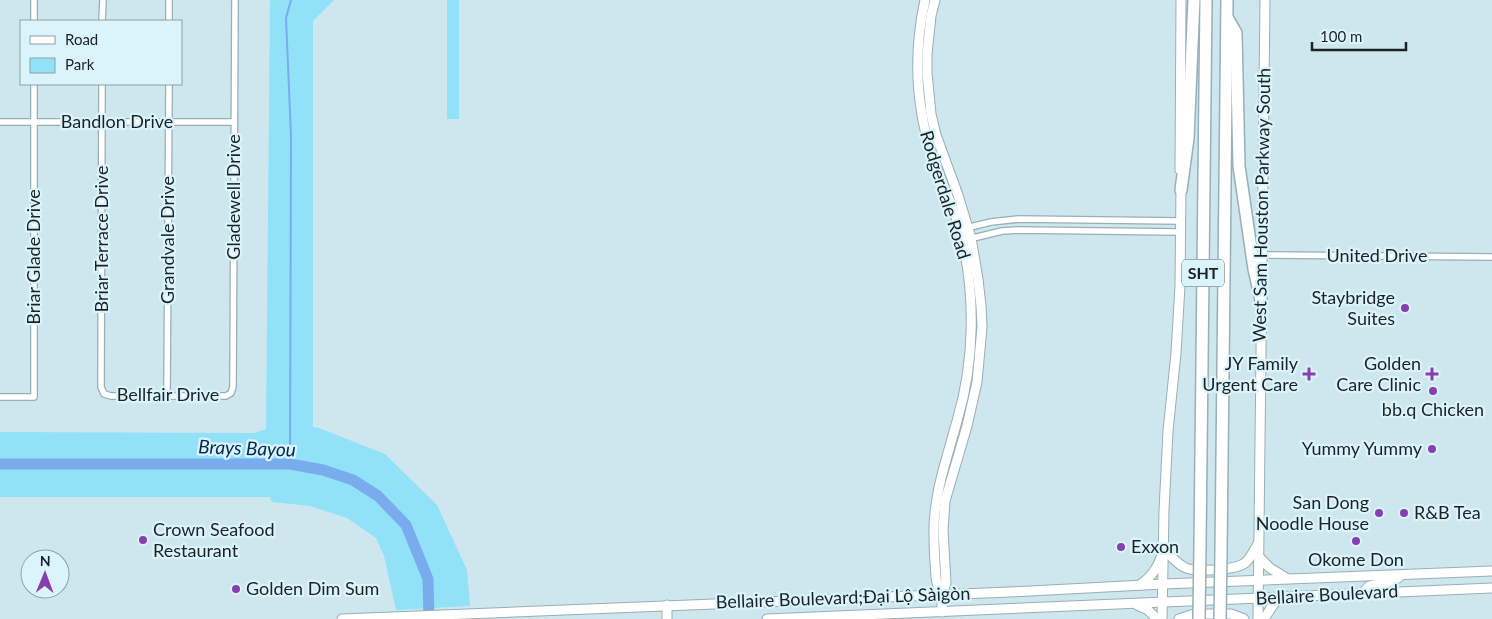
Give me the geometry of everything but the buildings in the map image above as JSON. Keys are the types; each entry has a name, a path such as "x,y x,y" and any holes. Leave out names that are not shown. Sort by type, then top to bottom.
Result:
{"highway":[{"path":"1181,190 1188,138 1194,0"},
{"name":"SHT","path":"1199,619 1206,0"},
{"name":"SHT","path":"1220,619 1227,0"},
{"path":"1227,17 1236,33 1239,166 1254,269 1261,300"}],"main road":[{"name":"Rodgerdale Road","path":"925,0 917,54 923,91 964,228 981,306 981,343 977,382 967,426 945,482"},
{"name":"Rodgerdale Road","path":"923,91 931,16 935,0"},
{"path":"1162,619 1168,431 1176,353 1180,286 1181,190 1179,139 1181,0"},
{"name":"West Sam Houston Parkway South","path":"1258,619 1265,0"},
{"path":"917,54 927,54"},
{"name":"Rodgerdale Road","path":"942,612 942,594 946,583 943,530 945,482 966,380 971,341 967,240"},
{"path":"966,380 977,382"},
{"path":"1164,549 1185,568 1192,570 1225,569 1234,568 1245,563 1258,544"},
{"path":"1140,585 1157,569 1164,549"},
{"path":"1258,556 1270,568 1289,579"},
{"name":"Bellaire Boulevard","path":"1163,584 1492,571"},
{"path":"1362,594 1369,586 1385,584 1396,580 1402,575"},
{"path":"1469,589 1482,582 1492,582"},
{"name":"Bellaire Boulevard;Đại Lộ Sàigòn","path":"342,619 1163,584"},
{"name":"Bellaire Boulevard","path":"1163,602 1492,588"},
{"path":"1264,619 1281,597"},
{"name":"Bellaire Boulevard;Đại Lộ Sàigòn","path":"767,619 1163,602"},
{"path":"1135,604 1148,610 1157,619"},
{"path":"667,605 668,619"},
{"path":"1179,619 1194,614 1231,614 1244,619"}],"street":[{"path":"34,0 34,20"},
{"path":"102,0 102,20"},
{"path":"169,0 169,20"},
{"name":"Gladewell Drive","path":"231,393 233,387 234,0"},
{"name":"Briar Glade Drive","path":"0,397 34,397 34,85"},
{"name":"Briar Terrace Drive","path":"102,85 101,387 104,394"},
{"name":"Grandvale Drive","path":"167,396 169,85"},
{"name":"Bandlon Drive","path":"0,122 234,122"},
{"path":"964,228 1009,219 1180,221"},
{"path":"1067,219 1067,230"},
{"path":"967,240 994,232 1010,230 1180,232"},
{"name":"United Drive","path":"1262,255 1492,257"},
{"name":"Bellfair Drive","path":"104,394 111,396 226,396 231,393"}],"green space":[{"path":"270,0 334,0 313,21 313,427 385,454 437,505 467,570 470,606 396,610 384,556 376,538 347,518 310,506 272,502 270,497 0,497 0,432 255,433 266,429"},
{"path":"447,0 459,0 459,119 447,119"}],"waterway":[{"path":"290,464 291,136 286,18 291,0"},
{"name":"Brays Bayou","path":"0,464 290,464 323,470 353,480 378,496 406,525 428,579 429,619"}],"place":[{"name":"Staybridge Suites","path":"1405,308"},
{"name":"JY Family Urgent Care","path":"1309,374"},
{"name":"Golden Care Clinic","path":"1432,374"},
{"name":"bb.q Chicken","path":"1433,391"},
{"name":"Yummy Yummy","path":"1432,449"},
{"name":"San Dong Noodle House","path":"1379,513"},
{"name":"R&B Tea","path":"1404,513"},
{"name":"Crown Seafood Restaurant","path":"143,540"},
{"name":"Okome Don","path":"1356,541"},
{"name":"Exxon","path":"1121,547"},
{"name":"Golden Dim Sum","path":"236,589"}]}
